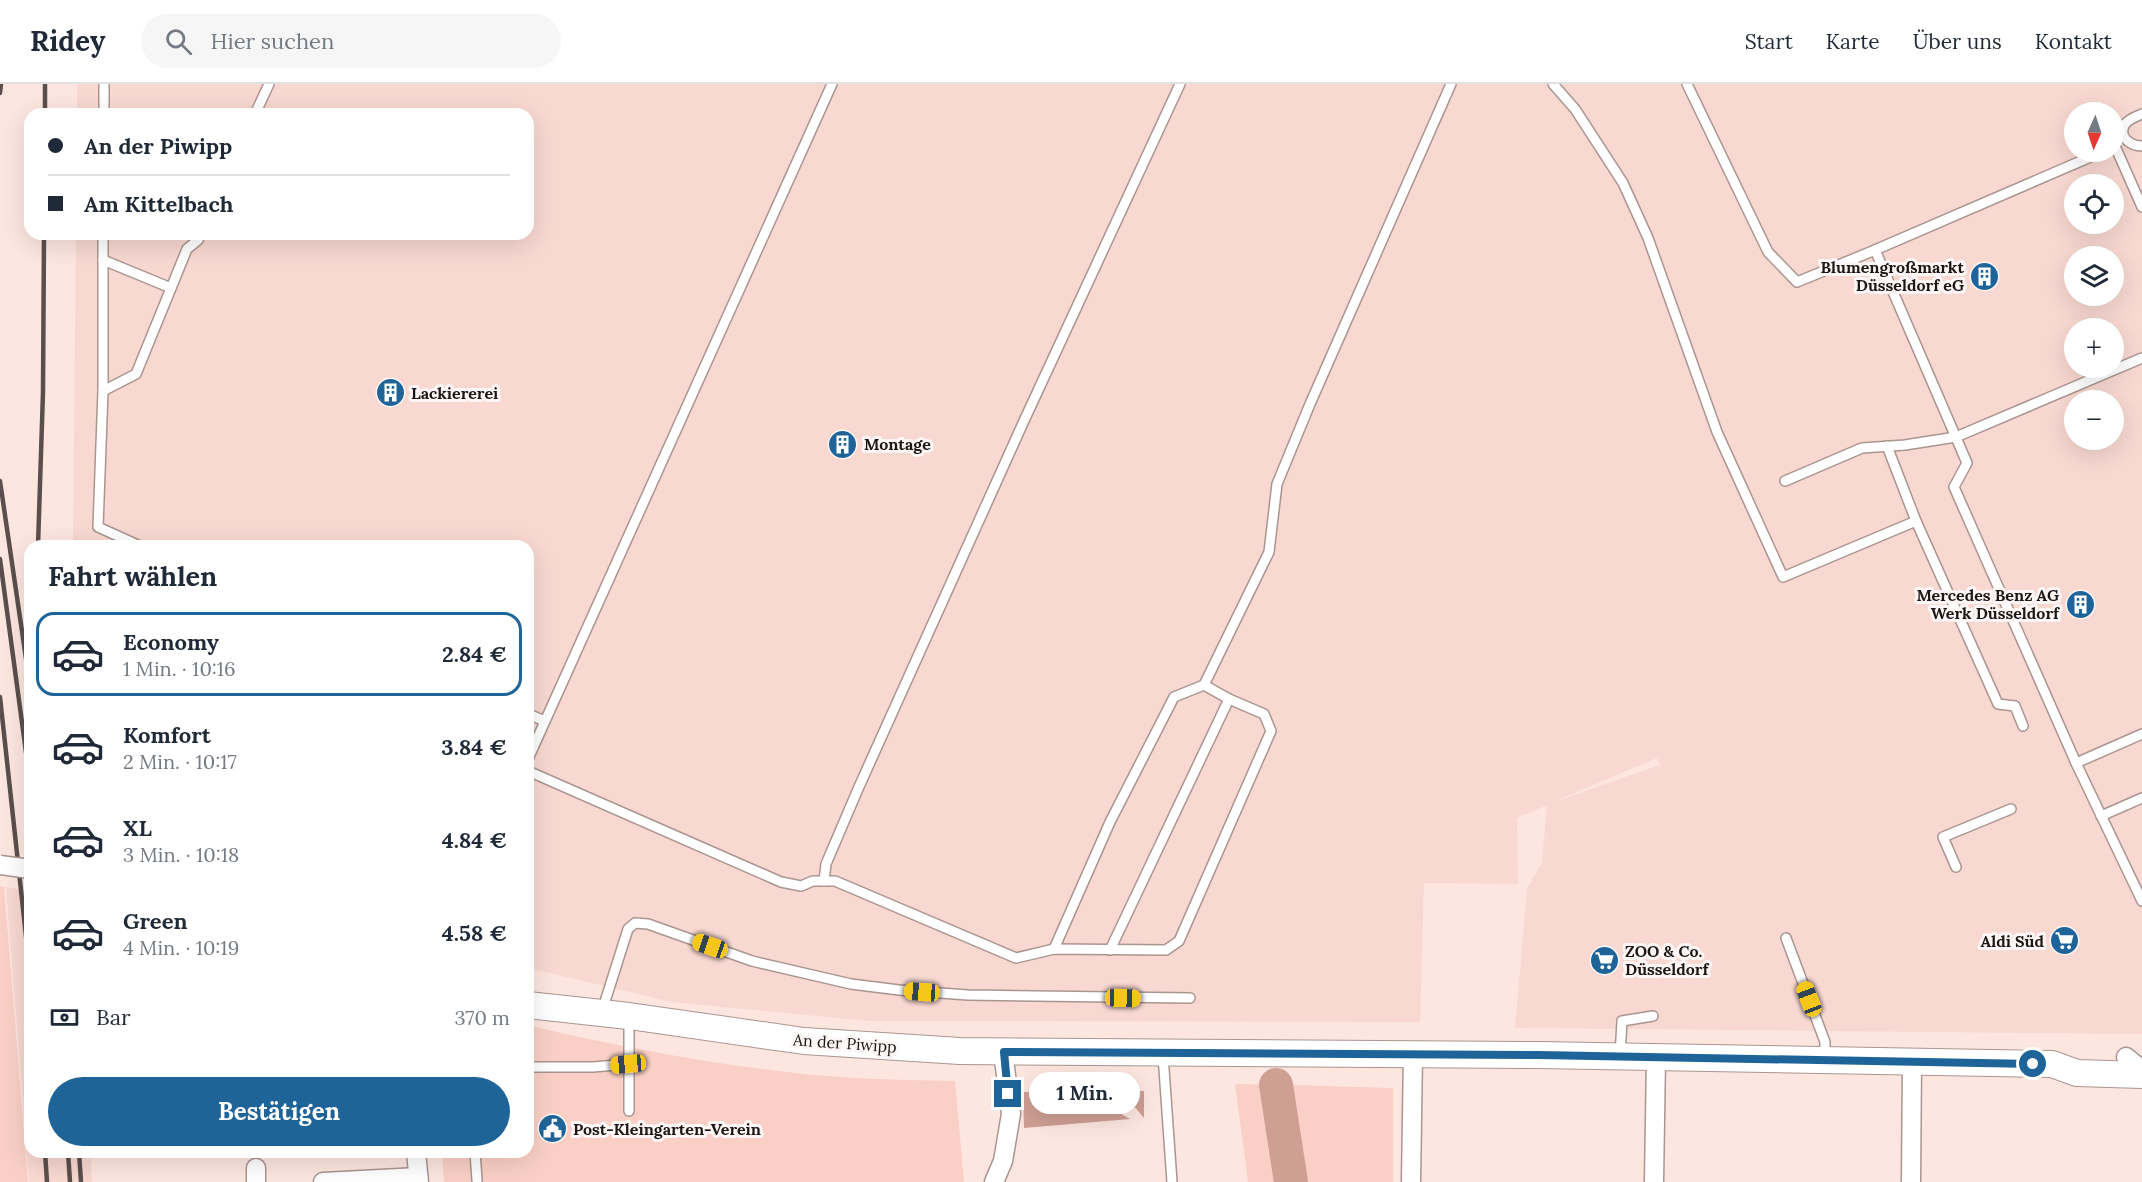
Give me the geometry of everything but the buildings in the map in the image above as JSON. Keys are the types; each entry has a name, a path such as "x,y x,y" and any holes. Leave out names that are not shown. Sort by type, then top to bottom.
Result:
{"street":[{"path":"0,865 24,868"},
{"name":"An der Piwipp","path":"534,1006 629,1016 804,1041 960,1051 1620,1056 2052,1064 2076,1056 2138,1064"},
{"path":"994,1182 1003,1161 1011,1114 1004,1052"},
{"path":"1412,1182 1413,1054"},
{"path":"1654,1182 1656,1057"},
{"path":"1911,1182 1912,1062"},
{"path":"323,1182 418,1180 416,1158"}],"lane":[{"path":"104,84 104,108"},
{"path":"258,108 269,84"},
{"path":"534,746 832,84"},
{"path":"824,881 826,864 863,778 1023,423 1180,84"},
{"path":"1054,948 1110,822 1174,697 1204,685 1269,552 1277,484 1451,84"},
{"path":"1553,84 1575,109 1623,183 1648,238 1717,432 1783,577 1916,521"},
{"path":"1687,84 1768,252 1797,282 2079,162"},
{"path":"2139,115 2125,125 2123,131 2132,145 2142,146"},
{"path":"2121,162 2142,207"},
{"path":"103,240 103,391 98,527 127,540"},
{"path":"103,391 136,374 187,249 198,240"},
{"path":"1875,250 1967,463 1954,487 2076,763 2142,900"},
{"path":"103,260 171,288"},
{"path":"1785,481 1862,448 1956,437 2142,358"},
{"path":"1887,446 1916,521 1998,704 2015,706 2023,726"},
{"path":"534,774 781,882 801,886 813,881 835,881 1016,958 1054,948 1166,950 1179,940 1271,731 1264,714 1228,699 1204,685"},
{"path":"1110,950 1228,699"},
{"path":"534,716 545,721"},
{"path":"2076,763 2142,734"},
{"path":"2101,816 2142,798"},
{"path":"1956,867 1943,837 2011,809"},
{"path":"601,1014 628,929 635,923 648,924 752,961 851,984 968,995 1190,998"},
{"path":"1786,938 1825,1042 1825,1060"},
{"path":"629,1016 629,1111"},
{"path":"1620,1056 1622,1021 1653,1016"},
{"path":"1163,1053 1172,1182"},
{"path":"534,1067 593,1067 628,1064"},
{"path":"475,1158 477,1180"}],"shaded area":[{"path":"77,84 2142,84 2142,1034 1515,1028 1527,889 1542,862 1547,805 1517,818 1518,884 1424,883 1420,1022 868,1021 672,1002 534,969 534,540 73,540 76,240 534,240 534,108 77,108","holes":["1657,758 1660,765 1560,800 1560,799"]},
{"path":"0,886 4,887 24,1133 24,1158 26,1158 28,1182 0,1182"},
{"path":"6,887 24,890 24,1118"},
{"path":"534,1026 665,1054 769,1070 842,1077 955,1081 964,1182 444,1182 442,1158 534,1158"},
{"path":"1235,1084 1289,1085 1303,1182 1248,1182"},
{"path":"1292,1085 1393,1088 1393,1182 1307,1182"},
{"path":"1144,1091 1144,1118 1133,1105 1113,1100 1113,1109 1130,1119 1024,1128 1023,1092"},
{"path":"27,1158 91,1158 92,1182 29,1182"}],"waterway":[{"path":"1276,1085 1291,1182"}],"railway":[{"path":"0,93 1,84"},
{"path":"45,84 45,108"},
{"path":"38,540 43,392 44,240"},
{"path":"0,481 24,645"},
{"path":"0,559 24,737"},
{"path":"0,697 24,918"},
{"path":"45,1158 47,1182"},
{"path":"68,1158 70,1182"},
{"path":"79,1158 81,1182"}],"place":[{"name":"Blumengroßmarkt Düsseldorf eG","path":"1985,276"},
{"name":"Lackiererei","path":"390,393"},
{"name":"Montage","path":"843,444"},
{"name":"Mercedes Benz AG Werk Düsseldorf","path":"2080,604"},
{"name":"Aldi Süd","path":"2065,941"},
{"name":"ZOO & Co. Düsseldorf","path":"1604,960"},
{"name":"Post-Kleingarten-Verein","path":"552,1129"}],"route":[{"path":"1008,1094 1004,1052 1539,1055 2033,1064"}]}
